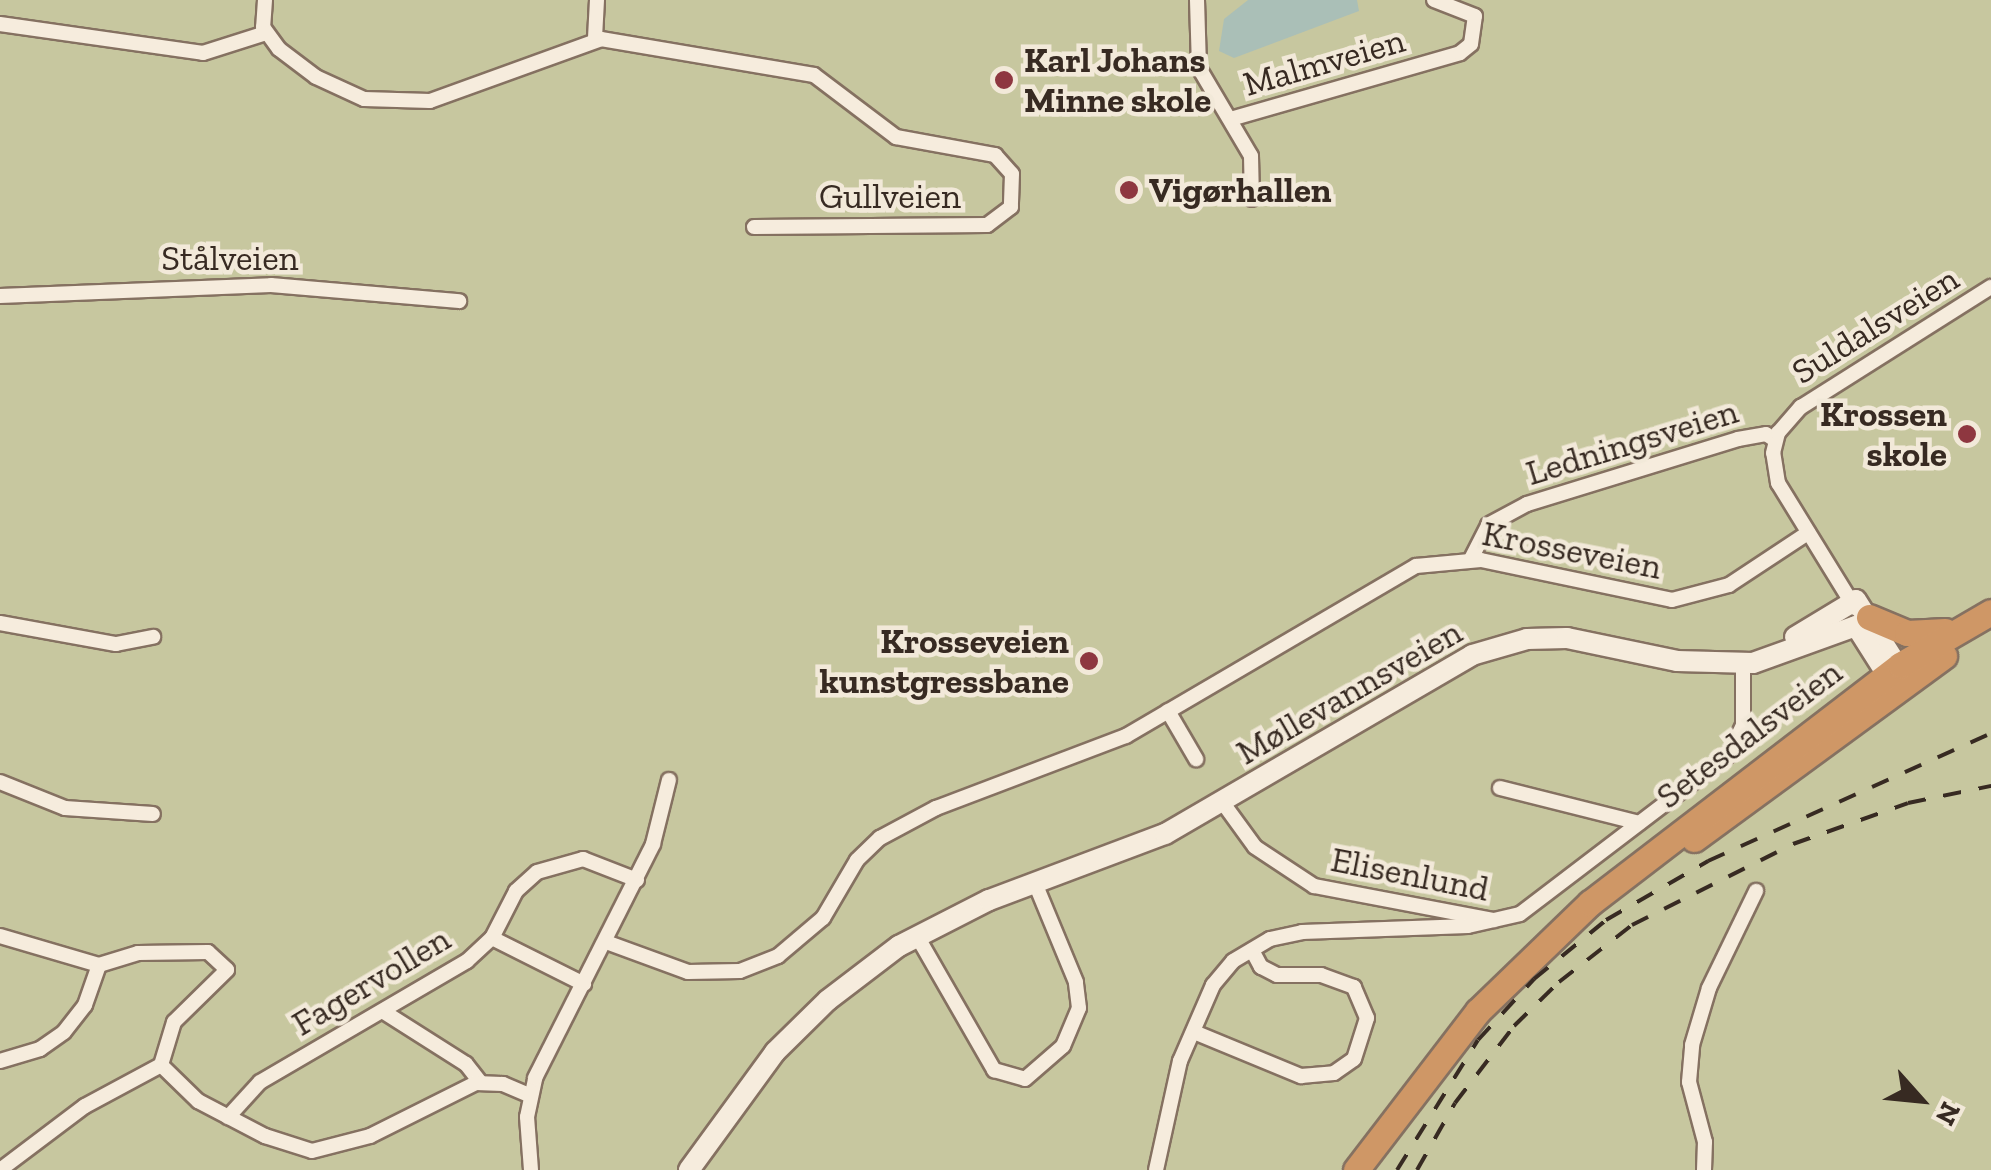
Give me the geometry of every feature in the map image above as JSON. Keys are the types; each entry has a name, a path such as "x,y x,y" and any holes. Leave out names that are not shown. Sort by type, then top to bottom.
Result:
{"highway":[{"path":"1856,607 1914,634 1955,630"},
{"name":"Setesdalsveien","path":"1356,1170 1478,1011 1562,930 1955,630 1991,612"},
{"name":"Setesdalsveien","path":"1898,674 1991,627"}],"main road":[{"name":"Møllevannsveien","path":"689,1170 776,1052 828,1000 917,936 1036,883 1165,834 1437,672 1507,643 1567,638 1677,661 1768,660 1856,607"},
{"path":"1856,607 1898,674"}],"street":[{"path":"265,0 266,33 325,82 400,104 443,97 595,38 598,0"},
{"name":"Malmveien","path":"1196,0 1199,68 1234,118 1251,156 1252,198"},
{"name":"Malmveien","path":"1234,118 1460,52 1471,44 1474,16 1434,0"},
{"path":"0,24 166,50 222,50 266,33"},
{"name":"Gullveien","path":"595,38 814,75 896,137 995,155 1012,174 1011,207 987,225 754,227"},
{"name":"Stålveien","path":"0,296 270,285 459,301"},
{"name":"Suldalsveien","path":"1776,440 1801,406 1991,288"},
{"name":"Ledningsveien","path":"1471,559 1488,525 1526,504 1738,438 1766,434 1776,440"},
{"path":"1776,440 1778,482 1856,607"},
{"name":"Krosseveien","path":"606,942 674,970 706,973 740,971 778,956 823,918 856,860 880,838 936,808 1100,747 1168,711 1383,582 1435,560 1471,559 1672,600 1729,585 1811,537"},
{"path":"0,623 116,644 154,637"},
{"path":"1156,1170 1171,1090 1213,985 1252,950 1302,932 1500,922 1529,909 1734,747 1742,725 1743,661"},
{"path":"1168,711 1196,759"},
{"path":"531,1170 531,1096 637,880 659,826 669,780"},
{"path":"0,782 66,808 153,814"},
{"path":"1500,788 1639,823"},
{"name":"Elisenlund","path":"1224,802 1256,847 1314,886 1500,922"},
{"name":"Fagervollen","path":"228,1116 260,1082 450,973 492,938 516,891 554,864 583,859 637,880"},
{"path":"917,936 994,1070 1025,1079 1063,1046 1078,1008 1076,982 1036,883"},
{"path":"1704,1170 1705,1142 1689,1082 1692,1045 1709,988 1756,890"},
{"path":"0,936 99,965 124,956 184,950 208,952 226,962 222,981 174,1022 161,1065 85,1106 0,1170"},
{"path":"492,938 584,984"},
{"path":"1194,1032 1302,1076 1334,1073 1354,1059 1367,1018 1354,986 1321,975 1268,972 1252,950"},
{"path":"0,1061 40,1049 64,1032 84,1005 99,965"},
{"path":"384,1012 466,1064 482,1083 531,1096"},
{"path":"161,1065 198,1101 312,1151 370,1136 482,1083"}],"green space":[{"path":"0,0 1991,0 1991,1170 0,1170"}],"shaded area":[{"path":"1248,0 1357,0 1359,11 1234,58 1219,51 1224,19"}],"railway":[{"path":"1397,1170 1478,1040 1534,979 1606,920 1708,861 1991,733"},
{"path":"1417,1170 1455,1103 1514,1026 1559,982 1632,925 1793,844 1908,803 1991,786"}],"place":[{"name":"Karl Johans Minne skole","path":"1004,80"},
{"name":"Vigørhallen","path":"1129,190"},
{"name":"Krossen skole","path":"1967,434"},
{"name":"Krosseveien kunstgressbane","path":"1089,661"}]}
